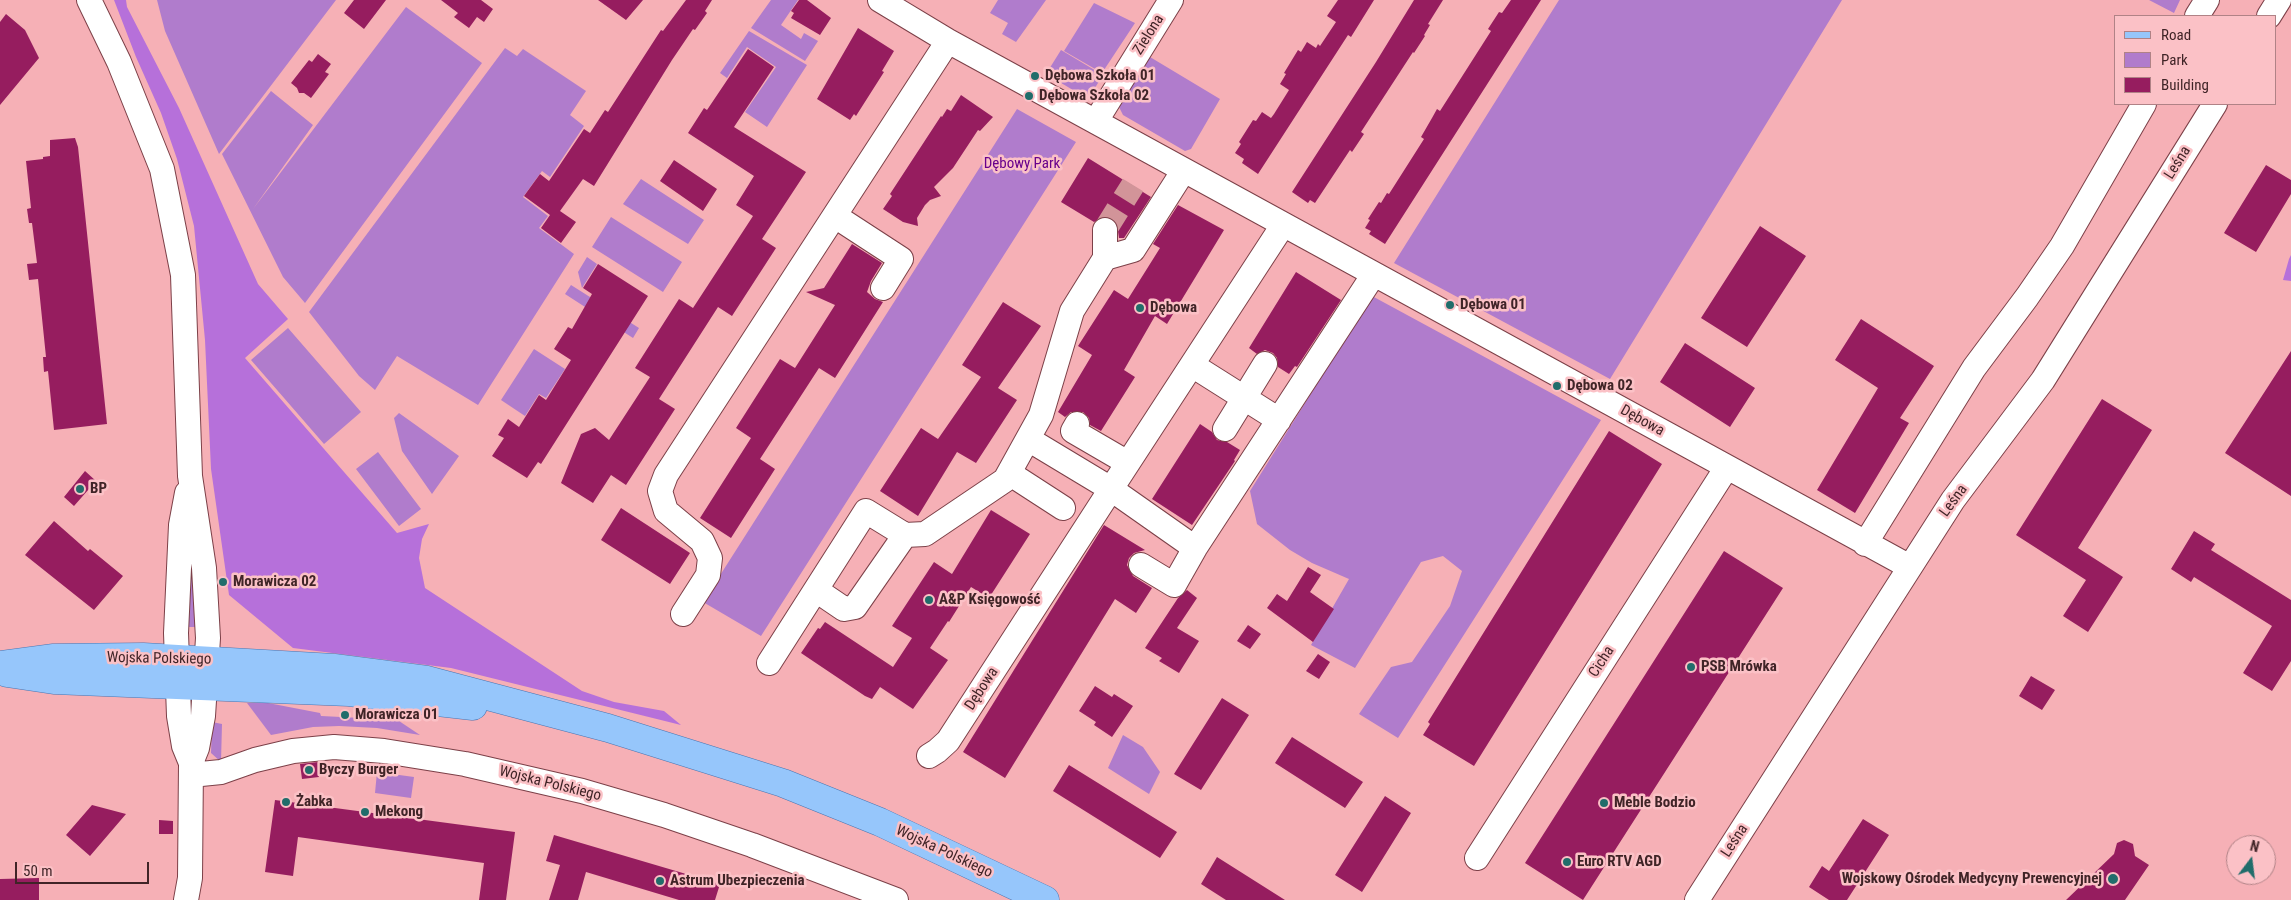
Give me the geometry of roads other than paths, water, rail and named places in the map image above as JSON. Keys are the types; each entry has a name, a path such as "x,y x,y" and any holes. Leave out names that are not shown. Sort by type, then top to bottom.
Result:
{"main road":[{"name":"Wojska Polskiego","path":"0,665 54,658 177,671 206,672 334,668 427,680 691,753 783,783 880,822 960,858 1034,896"},
{"name":"Wojska Polskiego","path":"0,672 54,680 177,671"}],"street":[{"path":"89,0 119,62 162,169 183,275 190,476 204,568 208,638 201,730 191,769 190,878 186,900"},
{"name":"Dębowa","path":"880,0 948,41 1910,567"},
{"name":"Zielona","path":"1096,121 1171,0"},
{"path":"2198,15 2207,0"},
{"path":"2270,15 2279,0"},
{"path":"683,614 708,576 710,558 702,540 666,511 660,491 663,483 948,41"},
{"path":"1865,544 1974,368 2028,297 2062,246 2143,105"},
{"name":"Leśna","path":"1697,900 1953,500 1991,452 2043,380 2214,105"},
{"path":"1105,258 1133,250 1184,170"},
{"path":"835,216 901,259 883,288"},
{"name":"Dębowa","path":"929,756 938,751 948,741 1283,225"},
{"path":"769,664 866,511 905,535 925,534 1005,480 1041,415 1072,311 1105,258 1105,230"},
{"path":"1141,565 1174,585 1194,548 1374,274"},
{"path":"1225,429 1266,364"},
{"path":"1192,365 1279,420"},
{"path":"1077,424 1073,431 1128,463"},
{"path":"1028,439 1110,489 1194,548"},
{"name":"Cicha","path":"1477,858 1727,467"},
{"path":"1009,473 1063,508"},
{"path":"190,476 181,525 176,621 179,722 191,769"},
{"path":"816,590 844,608 855,607 905,535"},
{"name":"Wojska Polskiego","path":"191,769 221,772 255,760 293,751 334,747 384,751 465,764 582,791 664,815 752,845 896,900"}],"tunnel":[{"path":"1105,230 1133,185"}],"place":[{"name":"Dębowa Szkoła 01","path":"1035,76"},
{"name":"Dębowa Szkoła 02","path":"1029,96"},
{"name":"Dębowa 01","path":"1450,305"},
{"name":"Dębowa","path":"1140,308"},
{"name":"Dębowa 02","path":"1557,386"},
{"name":"BP","path":"80,489"},
{"name":"Morawicza 02","path":"223,582"},
{"name":"A&P Księgowość","path":"929,600"},
{"name":"PSB Mrówka","path":"1691,667"},
{"name":"Morawicza 01","path":"345,715"},
{"name":"Byczy Burger","path":"309,770"},
{"name":"Żabka","path":"286,802"},
{"name":"Meble Bodzio","path":"1604,803"},
{"name":"Mekong","path":"365,812"},
{"name":"Euro RTV AGD","path":"1567,862"},
{"name":"Wojskowy Ośrodek Medycyny Prewencyjnej","path":"2113,879"},
{"name":"Astrum Ubezpieczenia","path":"660,881"}],"park label":[{"name":"Dębowy Park","path":"1022,164"}]}
